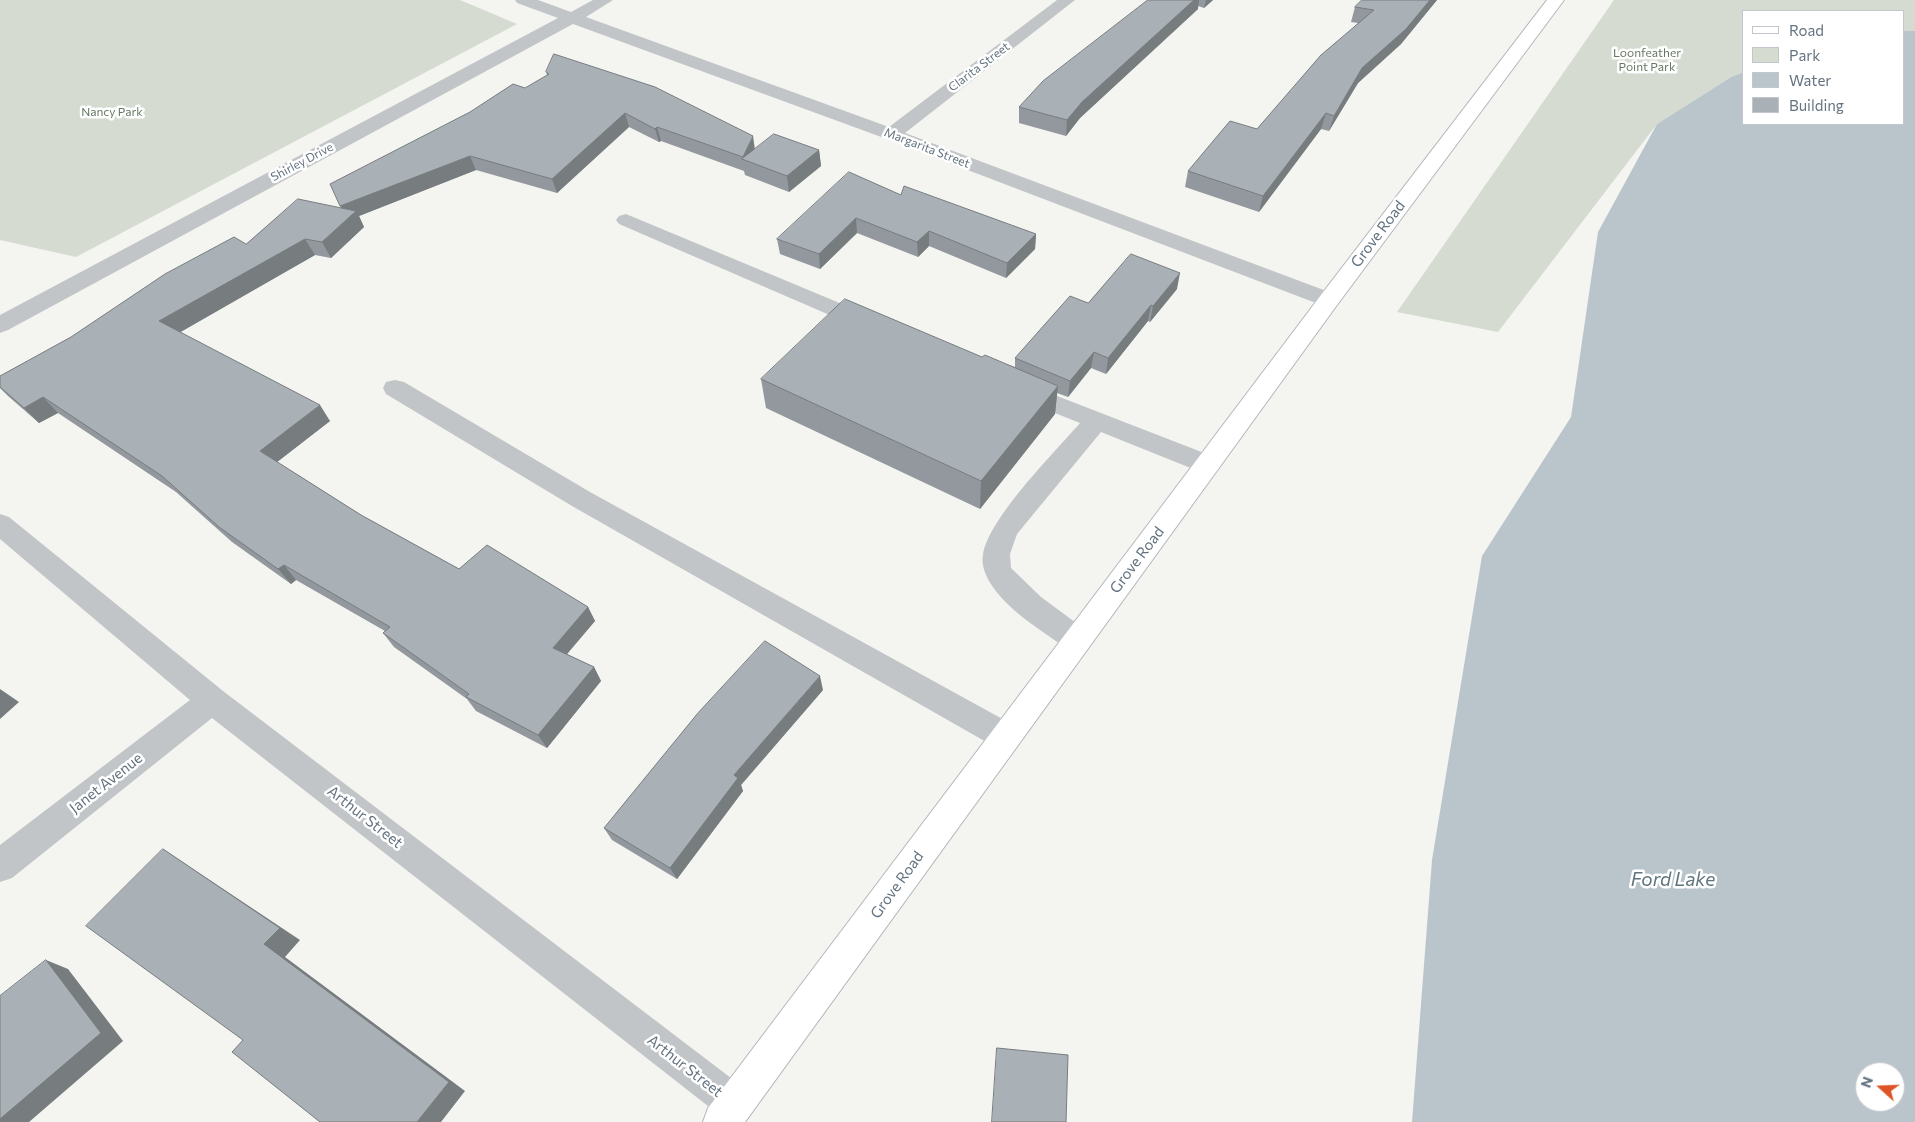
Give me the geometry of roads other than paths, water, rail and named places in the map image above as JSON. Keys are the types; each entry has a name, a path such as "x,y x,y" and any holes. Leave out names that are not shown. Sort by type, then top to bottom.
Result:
{"main road":[{"name":"Grove Road","path":"729,1113 1329,300 1556,0"}],"street":[{"name":"Margarita Street","path":"523,0 891,134 1329,300"},
{"name":"Shirley Drive","path":"0,325 605,0"},
{"name":"Clarita Street","path":"891,134 1067,0"},
{"path":"626,220 738,266 888,332"},
{"path":"1004,382 1208,465"},
{"path":"395,388 598,509 1006,737"},
{"path":"1077,640 1010,587 1000,576 996,565 998,545 1007,527 1096,421"},
{"name":"Arthur Street","path":"0,524 212,700 729,1113"},
{"name":"Janet Avenue","path":"0,866 212,700"}],"water":[{"name":"Ford Lake","path":"1905,31 1915,31 1915,1122 1412,1122 1432,860 1482,556 1571,417 1598,232 1657,124 1731,77 1742,73 1742,125 1905,125"}],"park label":[{"name":"Loonfeather Point Park","path":"1647,60"},
{"name":"Nancy Park","path":"112,112"}]}
